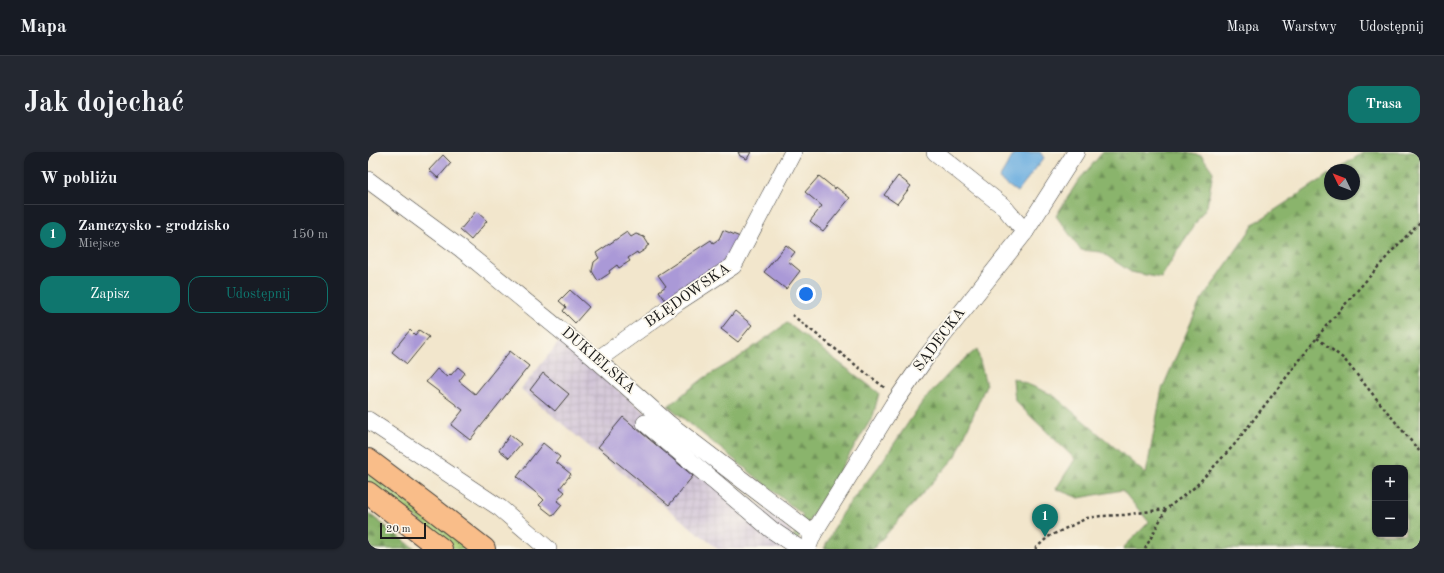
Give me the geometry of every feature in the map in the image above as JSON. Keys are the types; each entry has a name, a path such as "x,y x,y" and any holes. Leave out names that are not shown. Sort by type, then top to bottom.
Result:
{"main road":[{"path":"368,460 484,549"},
{"path":"368,493 442,549"}],"street":[{"name":"BŁĘDOWSKA","path":"598,360 678,302 733,266 793,152"},
{"path":"935,152 1003,206 1025,232"},
{"name":"SĄDECKA","path":"810,541 898,398 927,356 1025,232 1076,152"},
{"name":"DUKIELSKA","path":"368,180 460,248 598,360 669,424 810,541"},
{"path":"368,420 500,508 548,549"},
{"path":"645,423 772,530 800,549"}],"path":[{"path":"1145,549 1166,509 1196,487 1234,445 1326,326 1420,222"},
{"path":"792,315 898,398"},
{"path":"1317,338 1344,359 1420,452"},
{"path":"1035,549 1048,537 1087,518 1124,515 1166,509"}],"shaded area":[{"path":"559,342 792,532 782,549 718,549 592,449 521,389"}],"green space":[{"path":"1103,152 1184,152 1202,156 1213,172 1207,206 1161,278 1131,272 1101,252 1081,250 1056,216 1078,181"},
{"path":"1364,152 1420,152 1420,549 1122,549 1149,522 1122,490 1079,498 1056,489 1075,459 1015,401 1013,378 1053,395 1146,474 1162,389 1199,304 1255,223 1324,178 1324,200 1360,200 1360,164 1345,164"},
{"path":"787,323 879,393 873,416 798,539 788,549 803,515 668,406 704,378 738,358"},
{"path":"977,349 986,385 956,456 873,549 824,549 842,513 879,466 923,401 954,368"},
{"path":"368,471 470,549 455,549 368,483"},
{"path":"368,513 415,549 368,549"}],"water":[{"path":"1015,152 1040,152 1044,158 1017,192 999,179"}],"building":[{"path":"738,152 751,152 747,159 740,156"},
{"path":"443,155 451,163 438,178 429,170"},
{"path":"819,176 835,189 836,187 850,198 823,231 810,221 822,206 805,192"},
{"path":"898,176 911,186 897,204 884,195"},
{"path":"476,211 487,221 471,240 460,230"},
{"path":"723,230 740,237 726,261 666,301 659,291 666,286 658,275 711,240 713,243 719,239"},
{"path":"627,232 631,237 636,234 644,237 649,245 638,254 637,252 628,258 630,261 619,268 617,265 609,271 610,273 598,281 592,271 594,262 599,258 596,253"},
{"path":"786,245 795,252 788,261 800,271 786,289 764,272"},
{"path":"570,290 589,307 575,323 563,311 566,307 559,301"},
{"path":"735,311 752,325 738,342 721,329"},
{"path":"410,330 415,335 419,330 429,337 407,364 392,352"},
{"path":"510,351 529,366 470,440 451,425 463,410 426,382 437,369 447,377 450,374 451,375 458,367 465,373 459,381 475,394"},
{"path":"543,373 569,394 555,411 530,390"},
{"path":"623,417 693,476 669,505 598,447"},
{"path":"510,435 521,444 509,458 499,450"},
{"path":"543,443 560,457 556,462 571,474 560,488 565,492 557,501 562,505 553,516 539,505 544,500 517,477"}],"place":[{"name":"Zamczysko - grodzisko","path":"1045,537"}]}
